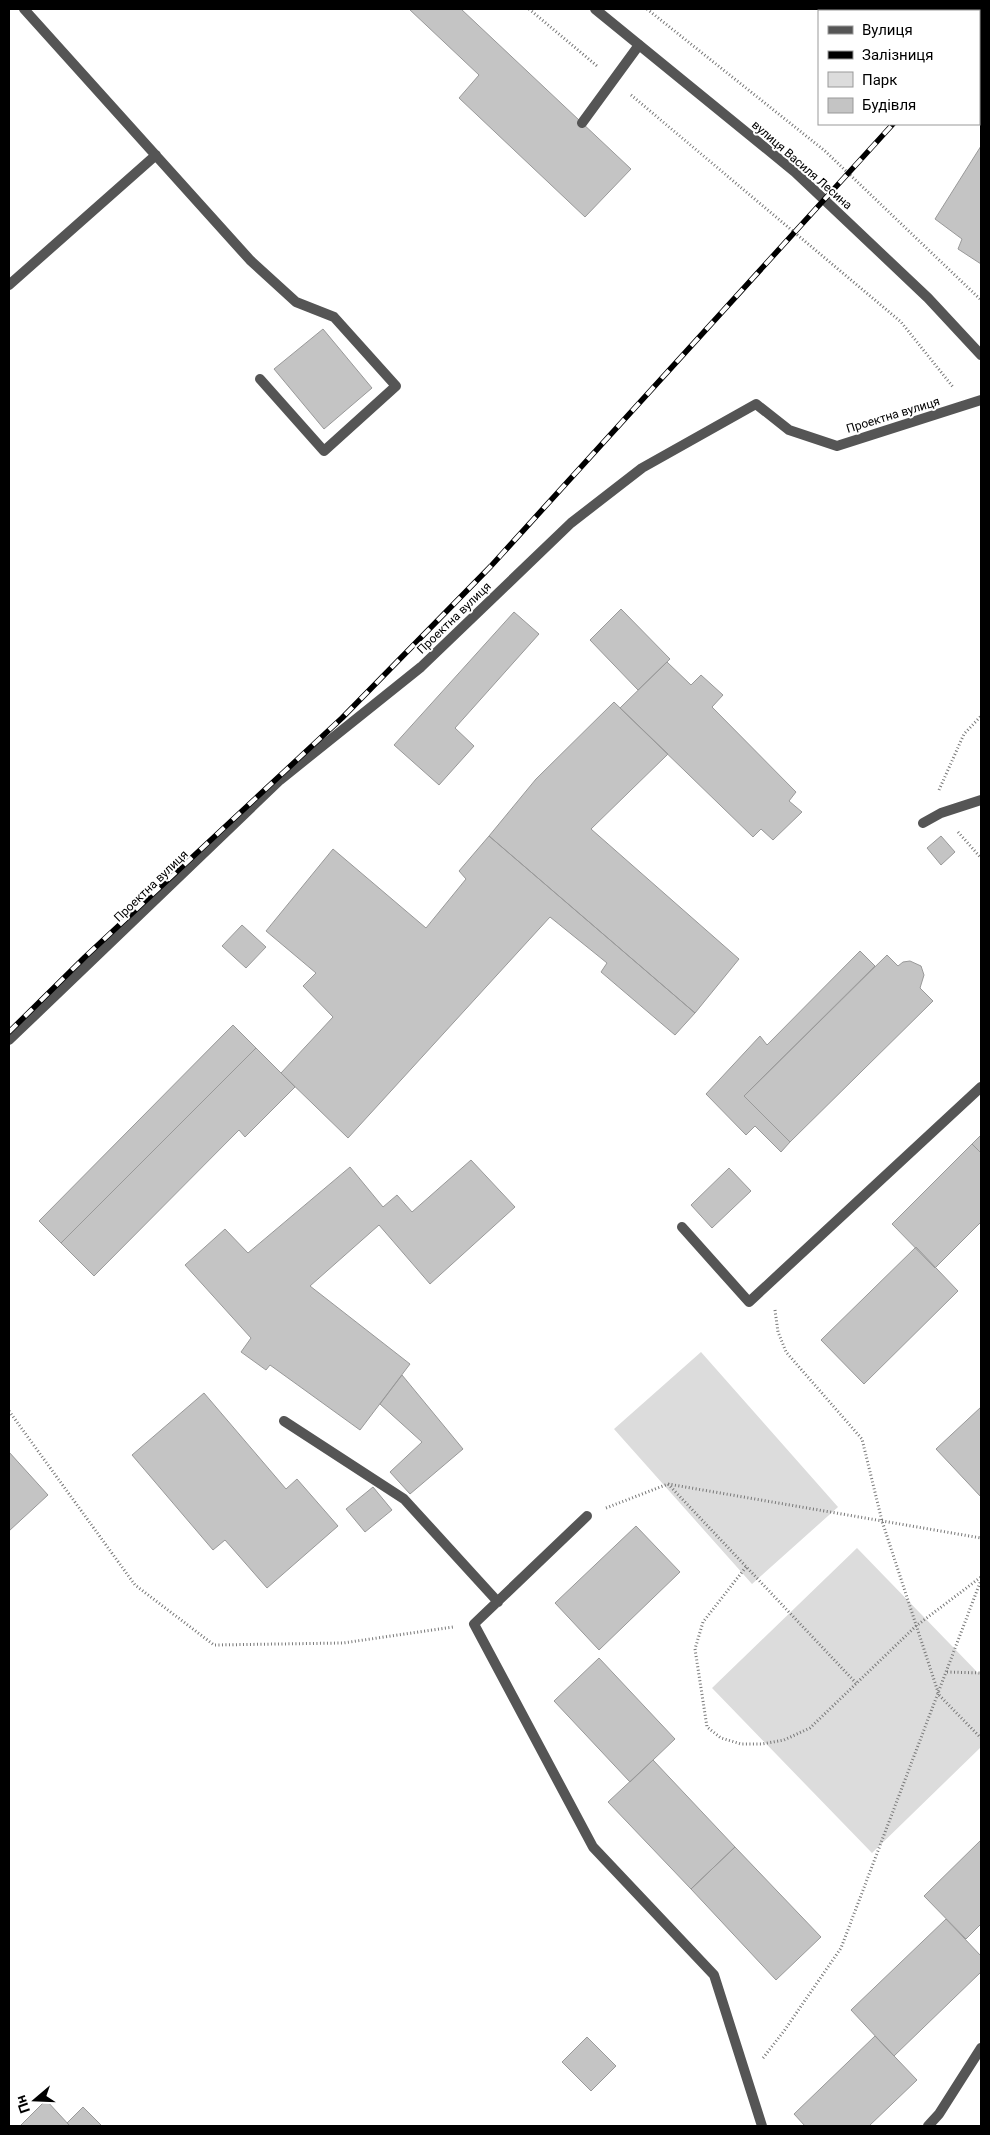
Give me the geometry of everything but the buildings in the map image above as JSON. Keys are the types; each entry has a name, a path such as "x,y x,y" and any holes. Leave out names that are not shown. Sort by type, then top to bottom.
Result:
{"street":[{"path":"24,9 250,260 296,302 334,317 396,386 324,451 260,379"},
{"name":"вулиця Василя Лесина","path":"595,9 795,172 928,298 981,354"},
{"path":"582,123 640,45"},
{"path":"9,285 156,155"},
{"name":"Проектна вулиця","path":"9,1040 280,780 421,667 571,523 642,468 756,404 789,430 837,446 981,400"},
{"path":"924,823 941,813 981,800"},
{"path":"682,1228 749,1302 981,1087"},
{"path":"284,1421 404,1499 498,1602"},
{"path":"587,1516 474,1624 593,1847 714,1975 762,2126"},
{"path":"928,2126 939,2114 981,2048"}],"path":[{"path":"529,9 901,322 968,405"},
{"path":"647,9 825,151 981,300"},
{"path":"774,1279 773,1297 778,1332 786,1352 862,1439 882,1521 939,1695 981,1738"},
{"path":"9,1411 135,1585 214,1645 343,1643 474,1624"},
{"path":"668,1484 856,1683"},
{"path":"587,1516 668,1484 981,1538"},
{"path":"746,1567 703,1622 695,1649 707,1728 710,1732 741,1744 762,1744 784,1740 810,1728 916,1626 981,1579"},
{"path":"746,2080 784,2032 841,1948 948,1672 981,1579"},
{"path":"948,1672 981,1673"}],"green space":[{"path":"701,1352 838,1507 752,1584 614,1429"},
{"path":"857,1548 981,1676 981,1747 872,1853 712,1688"}],"railway":[{"path":"9,1032 85,957 342,718 491,566 892,125"}]}
